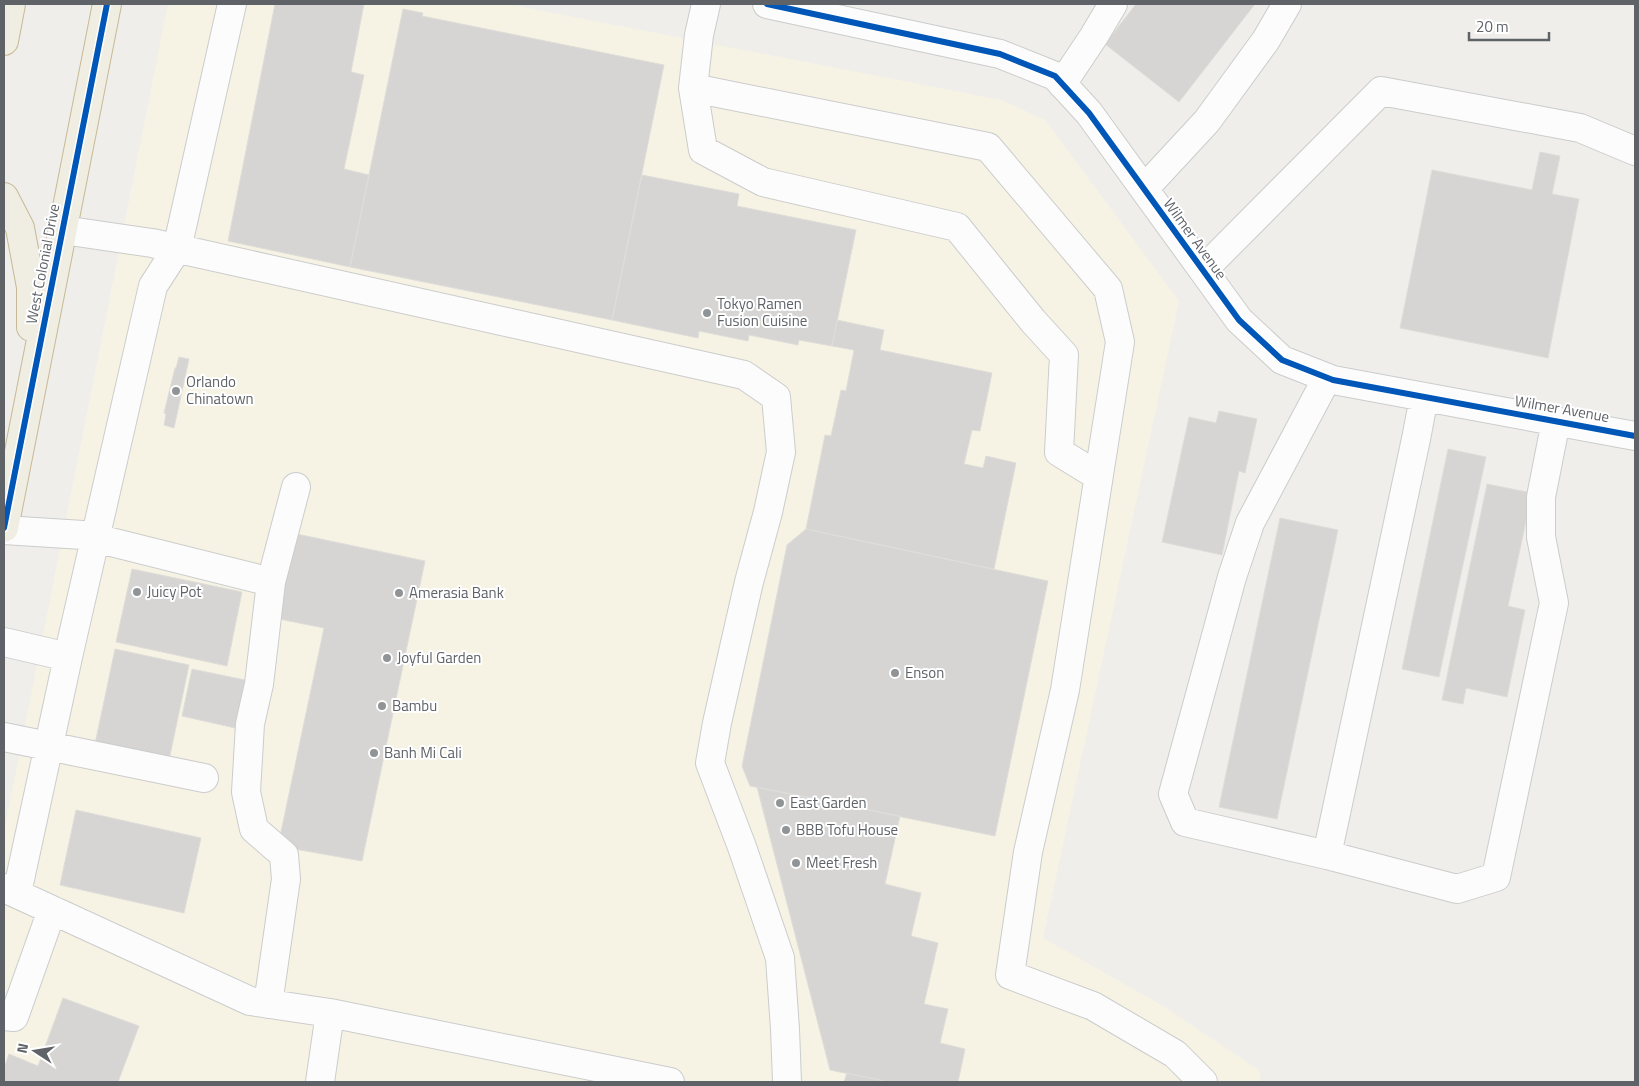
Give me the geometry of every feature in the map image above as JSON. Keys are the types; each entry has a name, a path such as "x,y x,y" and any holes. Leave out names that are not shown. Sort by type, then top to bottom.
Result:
{"highway":[{"path":"4,41 11,4"},
{"name":"West Colonial Drive","path":"4,529 107,4"},
{"path":"4,197 20,228 31,287 30,398"}],"street":[{"path":"232,4 177,249 154,286 48,746 10,891 250,1001 330,1013 670,1082"},
{"path":"706,4 699,35 693,88 703,150 763,182 957,227 1033,321 1064,355 1059,452 1098,476"},
{"name":"Wilmer Avenue","path":"767,4 1000,54 1054,76 1089,113 1239,320 1282,360 1333,380 1635,436"},
{"path":"1062,84 1113,4"},
{"path":"1144,190 1207,121 1266,40 1287,4"},
{"path":"693,88 988,147 1108,289 1120,342 1064,690 1028,852 1010,975 1093,1006 1175,1054 1203,1082"},
{"path":"1202,270 1381,91 1580,128 1635,151"},
{"path":"63,230 152,243 744,375 776,397 781,452 768,512 749,582 717,723 710,763 742,847 780,958 787,1082"},
{"path":"1327,378 1250,523 1232,577 1173,794 1185,822 1327,855 1456,889 1496,877 1554,602 1541,537 1541,497 1556,421"},
{"path":"1327,855 1424,397"},
{"path":"268,1004 286,879 284,855 254,829 246,792 250,724 259,684 270,582 296,487"},
{"path":"4,529 83,535 270,582"},
{"path":"4,642 68,657"},
{"path":"4,737 204,778"},
{"path":"4,1016 14,1017 52,910"},
{"path":"320,1082 330,1013"}],"shaded area":[{"path":"168,4 507,4 1001,100 1045,120 1179,301 1043,938 1163,1006 1259,1070 1261,1082 4,1082 4,832"}],"building":[{"path":"275,4 364,4 351,72 364,75 344,169 369,175 350,267 228,241"},
{"path":"1136,4 1255,4 1179,102 1105,44"},
{"path":"403,9 423,13 422,16 664,65 612,320 350,267"},
{"path":"1540,152 1560,156 1552,194 1579,199 1548,358 1400,328 1432,170 1532,190"},
{"path":"642,175 739,194 737,206 856,230 832,346 799,340 798,345 749,335 748,341 699,331 698,338 612,320"},
{"path":"837,320 884,330 880,350 992,373 980,431 972,430 964,464 983,468 986,456 1016,463 994,569 806,529 825,435 831,436 841,390 846,391 854,350 832,346"},
{"name":"Orlando Chinatown","path":"179,357 189,359 174,428 164,425 166,414 164,413"},
{"path":"1219,411 1257,419 1245,473 1239,471 1222,555 1162,542 1189,417 1216,423"},
{"path":"1448,449 1486,457 1439,677 1402,669"},
{"path":"1487,484 1532,493 1508,606 1525,610 1507,697 1466,688 1463,704 1442,700"},
{"path":"1280,518 1338,530 1277,819 1219,807"},
{"name":"Enson","path":"806,529 1048,581 995,836 750,786 742,766 787,545"},
{"path":"292,533 425,561 362,861 278,846 324,628 274,618"},
{"path":"132,569 242,592 227,666 116,642"},
{"path":"115,649 189,665 169,760 95,744"},
{"path":"192,669 245,680 235,728 182,716"},
{"path":"757,787 900,816 885,884 921,893 911,936 938,943 924,1004 948,1009 940,1043 965,1049 958,1082 889,1082 830,1070"},
{"path":"76,810 201,838 184,913 60,885"},
{"path":"63,998 139,1026 118,1082 4,1082 4,1068 9,1054 38,1066"},
{"path":"847,1073 889,1082 844,1082"}],"cycle path":[{"path":"4,528 107,4"},
{"path":"767,4 1000,54 1055,76 1089,113 1239,320 1282,360 1333,380 1635,436"}],"place":[{"name":"Tokyo Ramen Fusion Cuisine","path":"707,313"},
{"name":"Orlando Chinatown","path":"176,391"},
{"name":"Juicy Pot","path":"137,592"},
{"name":"Amerasia Bank","path":"399,593"},
{"name":"Joyful Garden","path":"387,658"},
{"name":"Enson","path":"895,673"},
{"name":"Bambu","path":"382,706"},
{"name":"Banh Mi Cali","path":"374,753"},
{"name":"East Garden","path":"780,803"},
{"name":"BBB Tofu House","path":"786,830"},
{"name":"Meet Fresh","path":"796,863"}]}
